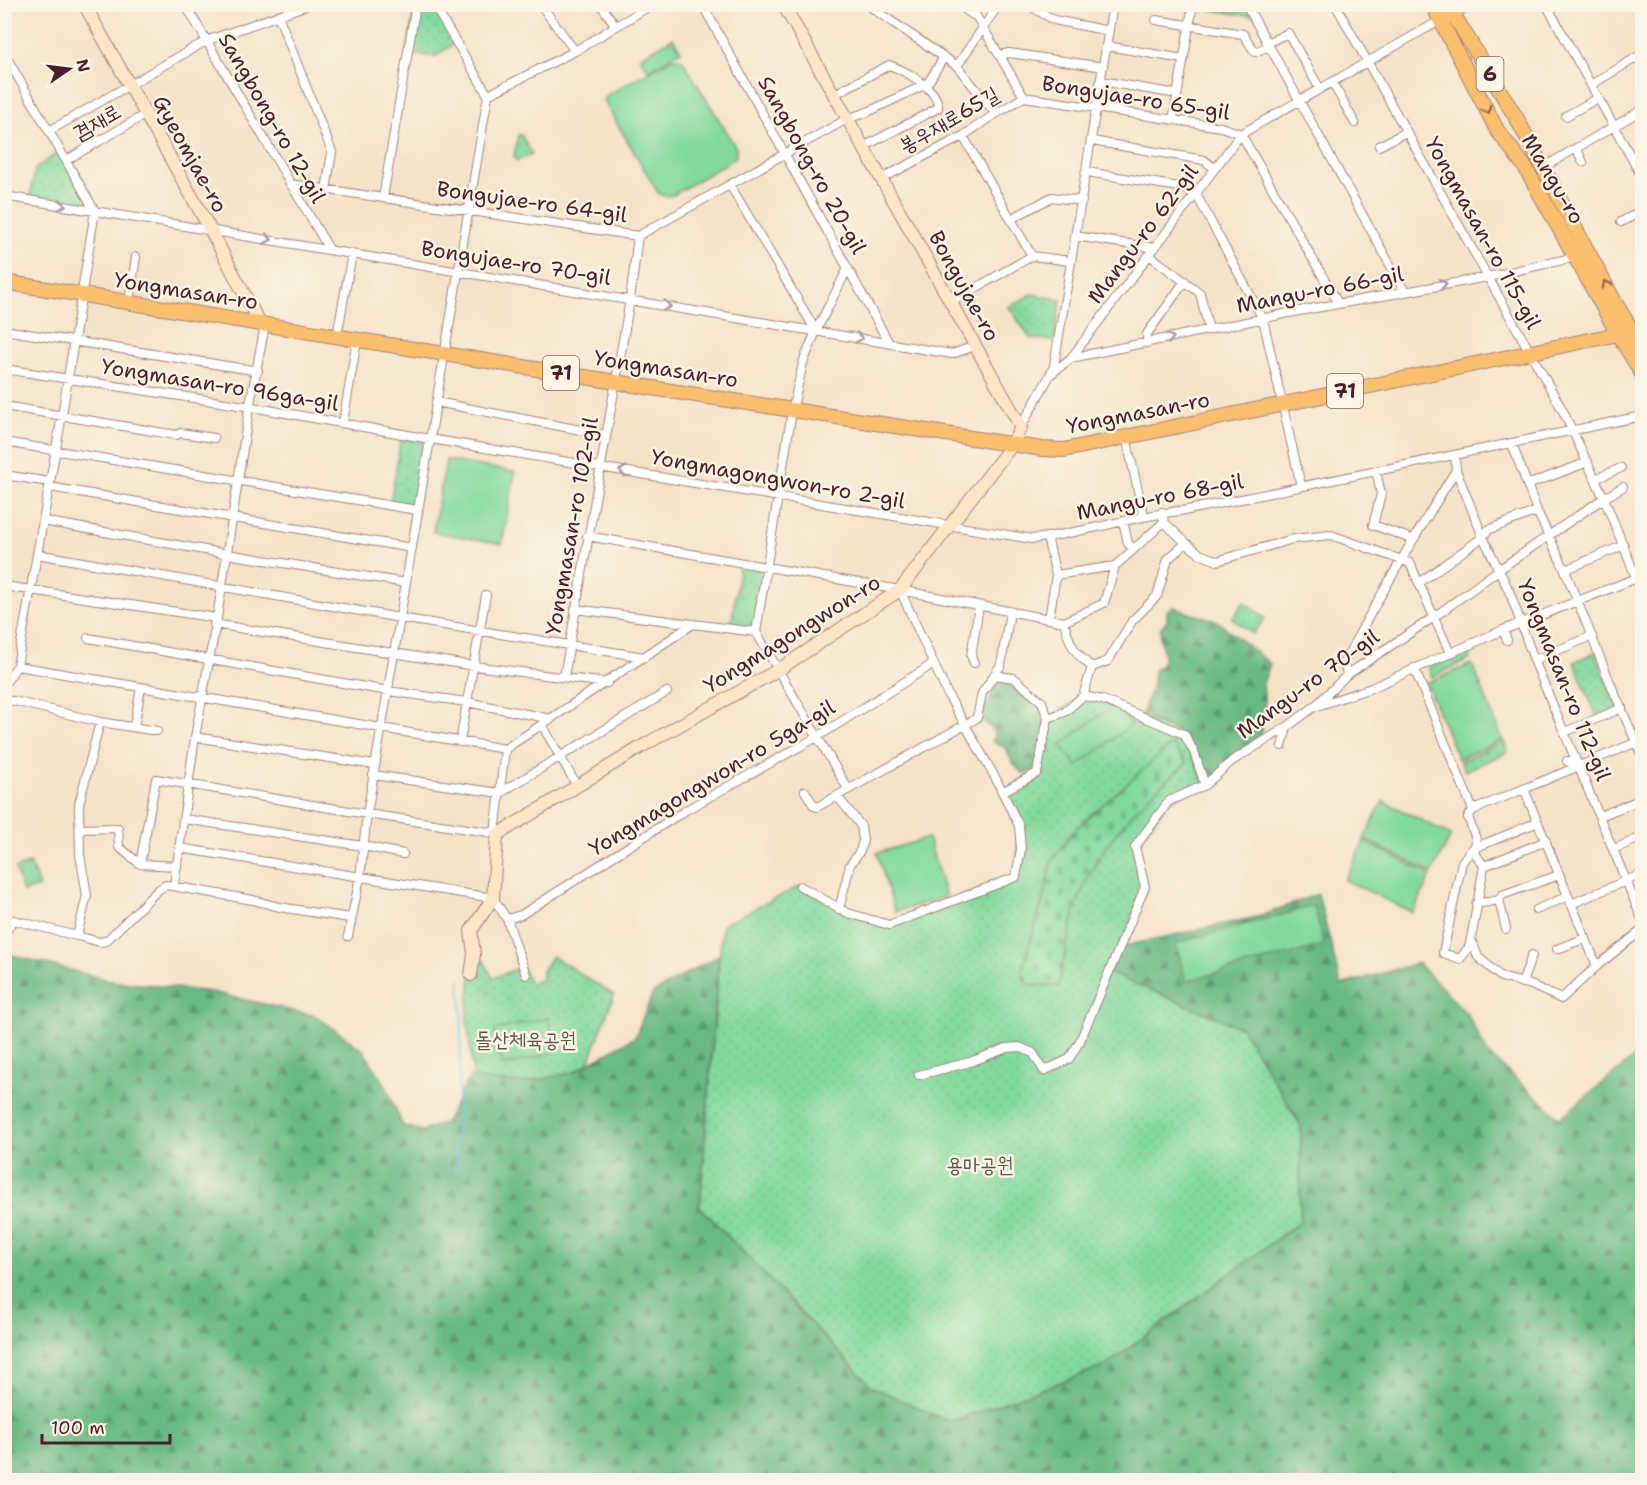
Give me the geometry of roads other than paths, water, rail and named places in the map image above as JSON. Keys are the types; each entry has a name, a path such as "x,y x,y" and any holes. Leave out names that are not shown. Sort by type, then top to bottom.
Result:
{"main road":[{"name":"Mangu-ro","path":"1432,4 1447,13 1472,42 1544,167 1630,332 1642,374"},
{"name":"Mangu-ro","path":"1447,13 1456,52 1497,130 1525,168 1576,257 1642,347"},
{"name":"Yongmasan-ro","path":"4,282 1042,450 1064,450 1630,332"}],"street":[{"name":"Gyeomjae-ro","path":"84,4 262,325"},
{"name":"Sangbong-ro 12-gil","path":"185,4 329,249"},
{"name":"겸재로","path":"49,130 206,41 310,4"},
{"path":"383,198 416,4"},
{"path":"348,936 360,878 375,765 488,95 434,4"},
{"path":"540,4 575,51"},
{"path":"600,4 616,26"},
{"name":"Sangbong-ro 20-gil","path":"702,4 889,343"},
{"name":"Bongujae-ro","path":"783,4 1021,427"},
{"path":"866,4 957,66 995,114"},
{"path":"957,4 976,17"},
{"path":"969,4 976,17"},
{"path":"957,66 999,4"},
{"path":"1027,4 1054,21 1109,31"},
{"path":"1050,375 1054,366 1070,261 1087,172 1113,4"},
{"path":"1173,120 1192,4"},
{"path":"1246,4 1404,290"},
{"name":"Yongmasan-ro 115-gil","path":"1335,4 1573,431 1640,577 1642,592"},
{"path":"1447,13 1467,4"},
{"path":"1546,4 1642,177"},
{"path":"488,95 575,51 652,5"},
{"name":"Mangu-ro 62-gil","path":"1021,427 1050,375 1071,358 1241,134 1368,63 1447,13"},
{"path":"278,15 332,152 326,190"},
{"name":"봉우재로65길","path":"881,179 963,136 1024,98 976,17"},
{"path":"1156,20 1243,34 1255,52 1288,33 1320,89"},
{"path":"1107,46 1183,59"},
{"path":"1000,55 1009,52 1103,67"},
{"path":"1591,85 1642,54"},
{"path":"4,685 7,674 17,666 62,415 95,211 5,56"},
{"path":"925,85 944,57"},
{"path":"833,95 889,65 925,85 933,93 939,104 938,108 863,147"},
{"path":"1101,81 1177,94"},
{"path":"1332,82 1355,123"},
{"name":"Bongujae-ro 64-gil","path":"290,184 638,236 847,119 870,111 925,85"},
{"name":"Bongujae-ro 65-gil","path":"1024,98 1221,127 1241,134"},
{"path":"1566,116 1598,98"},
{"path":"1544,167 1642,110"},
{"name":"겸재로","path":"66,160 146,114"},
{"name":"Yongmasan-ro 115-gil","path":"1379,146 1406,132"},
{"path":"1241,134 1338,303"},
{"path":"963,136 1032,256"},
{"path":"1092,141 1204,159 1214,168"},
{"path":"1576,148 1583,162"},
{"path":"1087,172 1179,187 1196,194 1263,319 1301,486"},
{"path":"730,186 816,331"},
{"name":"Bongujae-ro 70-gil","path":"4,196 952,354 975,346"},
{"path":"1011,219 1053,196 1082,201"},
{"path":"1621,222 1642,211"},
{"name":"Yongmasan-ro 102-gil","path":"564,677 630,300 638,236"},
{"path":"1075,236 1152,252 1201,294 1209,330"},
{"path":"337,336 352,254"},
{"path":"951,302 1032,256 1070,261"},
{"path":"129,302 136,257"},
{"name":"Mangu-ro 66-gil","path":"1071,358 1404,290 1488,277 1576,257"},
{"path":"848,789 756,632 792,411 803,363 816,331 849,268"},
{"path":"1147,343 1147,334 1185,281"},
{"path":"174,885 195,737 222,587 257,371 262,325"},
{"path":"4,330 257,371"},
{"path":"343,423 357,340"},
{"name":"Yongmasan-ro 96ga-gil","path":"4,369 250,406 600,467"},
{"path":"436,402 606,435"},
{"path":"4,406 176,435 181,433 214,438"},
{"name":"Mangu-ro 68-gil","path":"950,527 1032,539 1047,537 1642,416"},
{"path":"1012,445 1021,427"},
{"path":"1126,437 1144,517"},
{"path":"4,442 417,510"},
{"path":"1512,444 1537,511 1565,570 1622,708 1640,741 1642,756"},
{"name":"Yongmagongwon-ro","path":"496,834 646,744 778,670 900,590 1012,445"},
{"name":"Yongmasan-ro 112-gil","path":"1455,455 1456,470 1483,537 1500,569 1534,660 1642,919"},
{"path":"1527,485 1588,462"},
{"name":"Yongmagongwon-ro 2-gil","path":"600,467 950,527"},
{"path":"1595,479 1621,468"},
{"path":"1348,674 1343,664 1412,539 1456,470"},
{"path":"1377,471 1381,494 1373,525 1412,539"},
{"path":"4,475 49,485 412,548"},
{"name":"Mangu-ro 70-gil","path":"919,1075 965,1064 1007,1048 1021,1048 1033,1053 1044,1071 1069,1059 1080,1041 1145,887 1135,847 1168,801 1204,785 1232,761 1287,728 1314,707 1348,674 1623,487"},
{"path":"1420,582 1483,537 1488,530 1537,511"},
{"path":"1162,512 1164,522 1186,543 1200,554 1217,561 1293,538 1330,535 1412,564 1449,653"},
{"path":"43,521 406,583"},
{"path":"1123,521 1128,543 1134,549"},
{"path":"587,536 900,590 1064,622 1104,603 1115,566 1164,522"},
{"path":"1047,537 1056,575 1049,619"},
{"path":"1092,667 1108,661 1132,621 1157,596 1168,559 1186,543"},
{"path":"1565,570 1624,544"},
{"path":"37,554 400,618 644,657"},
{"path":"1056,575 1115,566"},
{"path":"1314,707 1371,688 1503,630 1640,577"},
{"path":"4,586 474,666 606,683"},
{"path":"800,885 839,909 889,924 1016,877 1022,849 1019,826 963,724 900,590"},
{"path":"460,742 486,595"},
{"path":"974,663 971,656 979,606"},
{"path":"575,609 756,632"},
{"path":"805,791 816,808 978,717 982,693 1002,662 1010,612"},
{"path":"1064,622 1071,645 1079,657 1092,667"},
{"path":"17,666 382,730 505,749 693,624"},
{"path":"1503,630 1507,640"},
{"path":"1534,660 1592,636"},
{"path":"88,638 388,691 467,702 551,719"},
{"name":"Yongmagongwon-ro 5ga-gil","path":"507,919 521,915 686,810 817,737 933,664"},
{"path":"1048,718 1065,712 1083,696 1092,667"},
{"path":"1414,668 1473,810"},
{"path":"994,675 1014,678 1040,700 1048,718 1036,773 1002,792"},
{"path":"134,727 141,688"},
{"path":"374,775 500,793 667,692"},
{"path":"1083,696 1103,700 1184,734 1194,753 1204,785"},
{"path":"4,701 14,701 100,722 157,731"},
{"path":"1565,732 1622,708"},
{"path":"77,936 87,895 82,878 79,804 100,722"},
{"path":"542,725 577,786"},
{"path":"1282,746 1287,728"},
{"path":"195,737 375,765"},
{"path":"1473,848 1484,866 1469,947 1460,959 1443,953 1462,862 1473,848 1476,839 1468,817 1473,810 1640,741"},
{"path":"471,975 474,954 471,932 493,898 496,834 505,749"},
{"path":"1567,761 1580,767"},
{"path":"140,864 156,779 496,834"},
{"path":"1524,789 1597,966"},
{"path":"837,796 861,826 864,840 850,866 839,909"},
{"path":"1600,816 1642,799"},
{"path":"183,819 403,854"},
{"path":"1473,848 1538,822"},
{"path":"80,828 118,828 119,847 140,864 177,866"},
{"path":"1614,849 1642,837"},
{"path":"1484,866 1546,841"},
{"path":"179,848 493,898 507,919 525,975"},
{"path":"1536,910 1642,874"},
{"path":"1506,929 1499,900 1502,895 1559,875"},
{"path":"4,935 13,920 100,942 106,941 162,887 174,885 253,900 279,908 350,918"},
{"path":"1476,904 1499,900"},
{"path":"1471,939 1478,957 1501,977 1561,999 1642,930"},
{"path":"1557,949 1586,938"},
{"path":"1522,983 1532,955"}],"waterway":[{"path":"455,1173 462,1020 460,979"}],"park label":[{"name":"돌산체육공원","path":"526,1040"},
{"name":"용마공원","path":"980,1165"}]}
